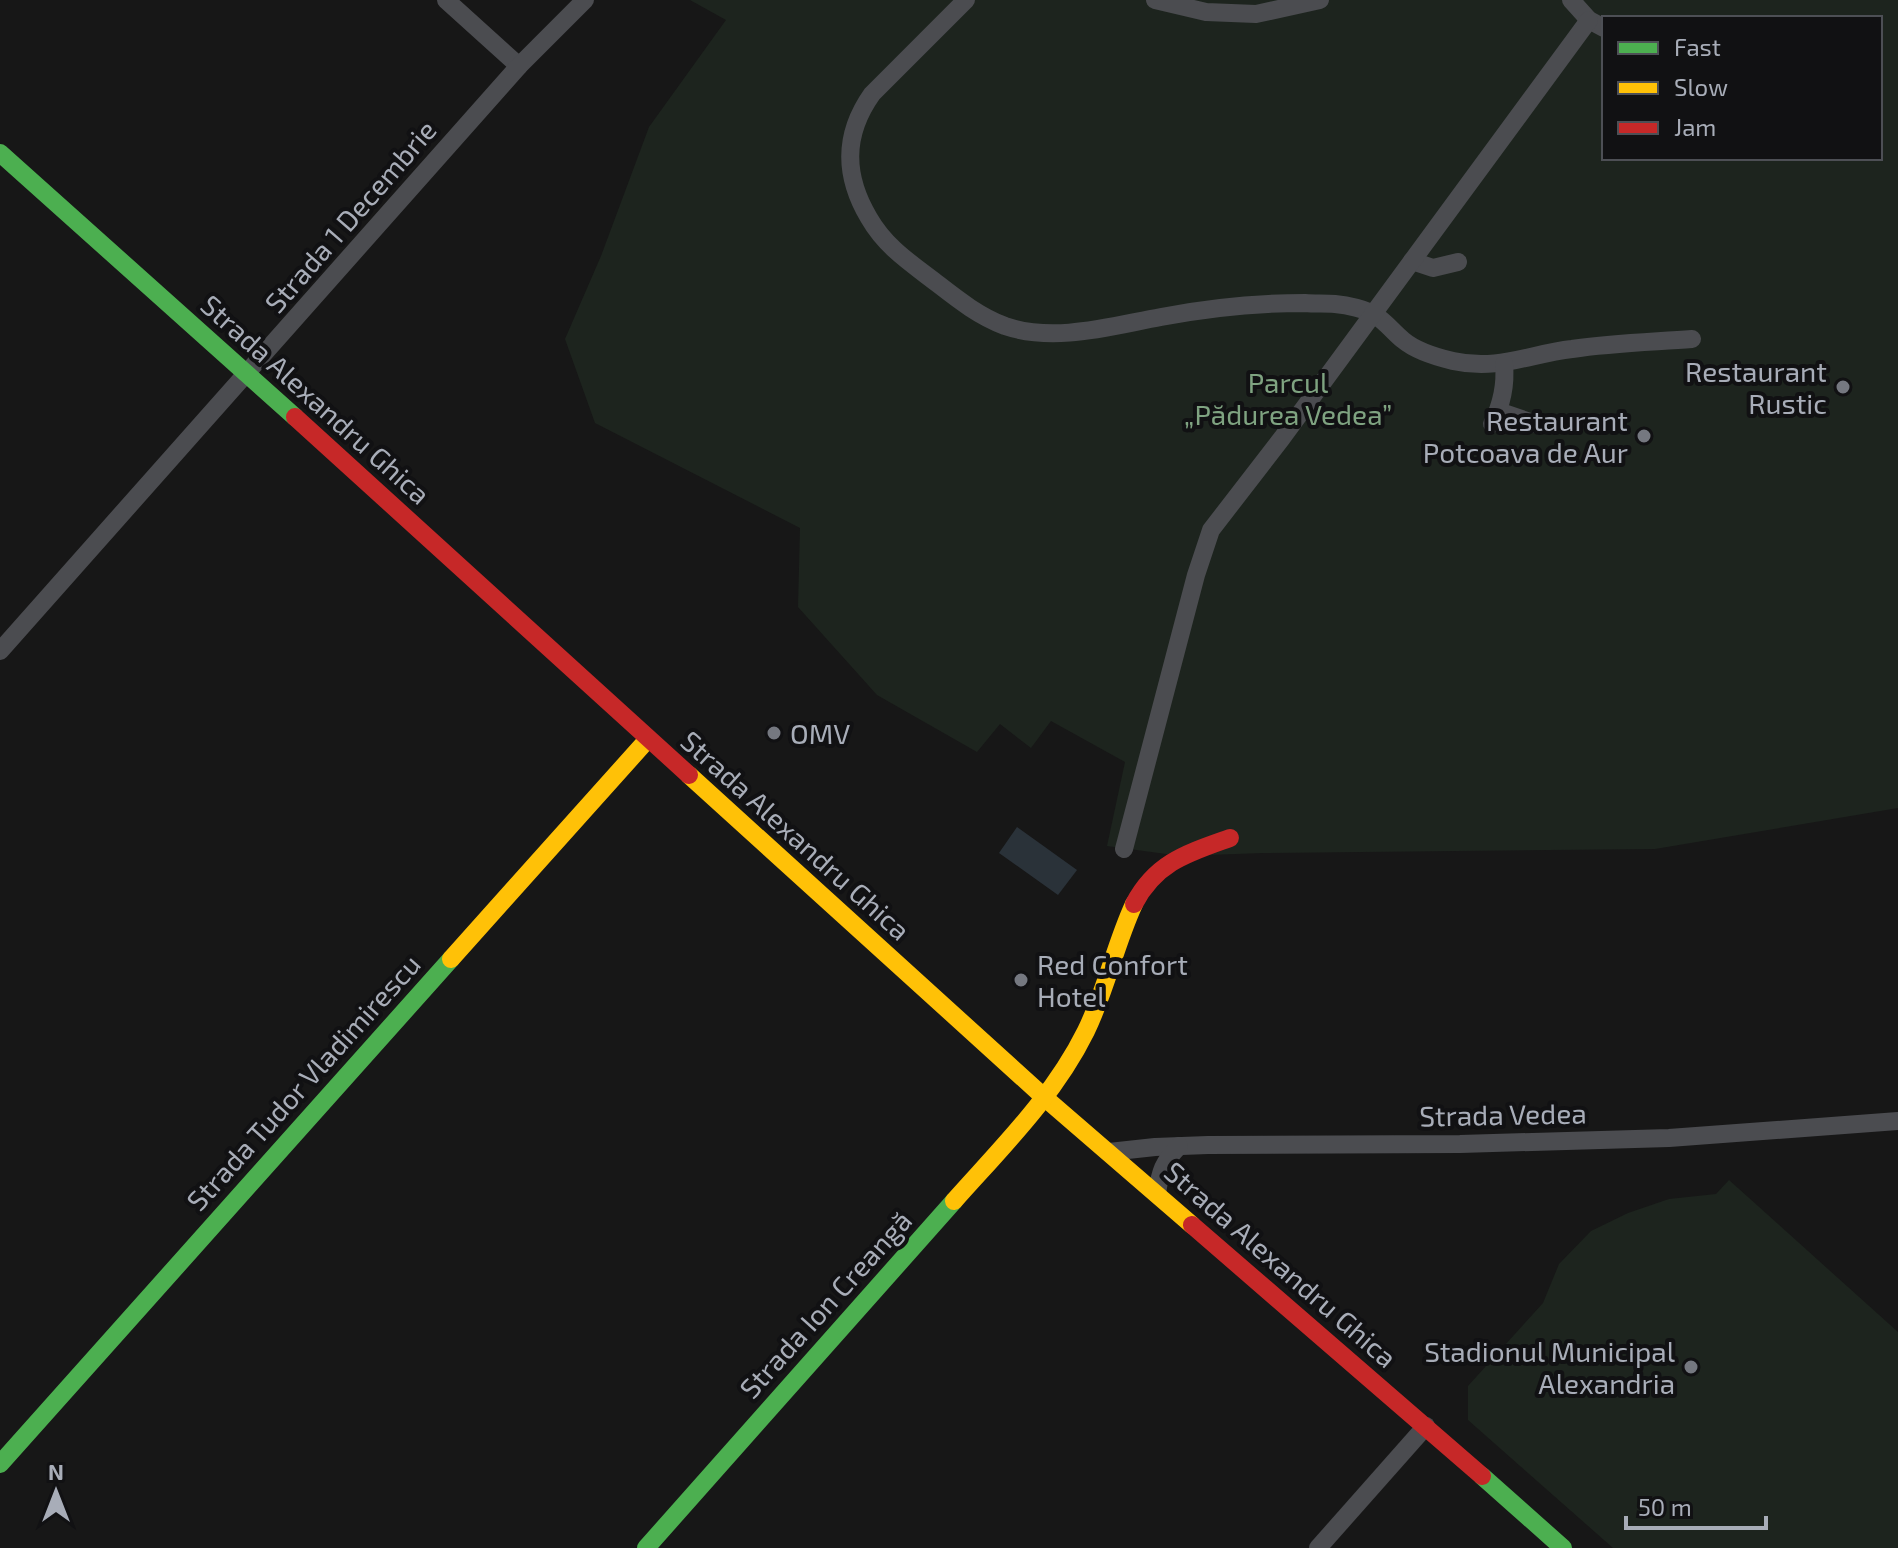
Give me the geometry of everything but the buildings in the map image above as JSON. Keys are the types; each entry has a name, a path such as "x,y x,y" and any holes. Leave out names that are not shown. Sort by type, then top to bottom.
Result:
{"street":[{"path":"446,0 519,66"},
{"name":"Strada 1 Decembrie","path":"0,651 519,66 585,0"},
{"path":"966,0 872,94 860,111 853,130 850,153 852,177 860,202 877,232 894,251 971,310 1005,326 1062,333 1233,306 1335,304 1373,314 1405,342 1427,353 1464,363 1504,364 1570,349 1692,339"},
{"path":"1155,0 1206,12 1256,14 1320,0"},
{"path":"1124,849 1196,575 1211,530 1412,261 1596,24 1571,0"},
{"name":"Strada Alexandru Ghica","path":"0,153 1045,1098 1563,1548"},
{"path":"1412,261 1433,268 1458,262"},
{"path":"1504,364 1506,379 1495,418 1536,424"},
{"name":"Strada Tudor Vladimirescu","path":"0,1464 648,739"},
{"name":"Strada Ion Creangă","path":"646,1548 1045,1098 1066,1069 1086,1032 1142,890 1162,868 1181,856 1230,838"},
{"name":"Strada Vedea","path":"1109,1152 1179,1146 1460,1144 1669,1138 1898,1121"},
{"path":"1157,1194 1159,1175 1165,1160 1179,1146"},
{"path":"1318,1548 1426,1426"}],"green space":[{"name":"Parcul „Pădurea Vedea”","path":"690,0 1898,0 1898,808 1655,849 1181,856 1107,846 1125,762 1051,721 1031,748 1000,724 977,752 877,695 798,607 800,528 595,423 565,339 601,256 649,127 726,20"},
{"name":"Stadionul Municipal Alexandria","path":"1729,1180 1898,1332 1898,1548 1613,1548 1468,1420 1468,1386 1543,1303 1559,1264 1591,1231 1628,1213 1669,1199 1716,1194"}],"shaded area":[{"path":"1017,827 1077,870 1058,895 999,853"}],"traffic: fast":[{"path":"0,153 295,417"},
{"path":"0,1464 451,959"},
{"path":"646,1548 954,1201"},
{"path":"1482,1476 1563,1548"}],"traffic: slow":[{"path":"451,959 648,739"},
{"path":"689,775 1045,1098 1192,1225"},
{"path":"954,1201 1026,1120 1073,1055 1093,1015 1134,904"}],"traffic: jam":[{"path":"295,417 689,775"},
{"path":"1134,904 1152,878 1174,861 1230,838"},
{"path":"1192,1225 1482,1476"}],"place":[{"name":"Restaurant Rustic","path":"1843,387"},
{"name":"Restaurant Potcoava de Aur","path":"1644,436"},
{"name":"OMV","path":"774,733"},
{"name":"Red Confort Hotel","path":"1021,980"},
{"name":"Stadionul Municipal Alexandria","path":"1691,1367"}]}
